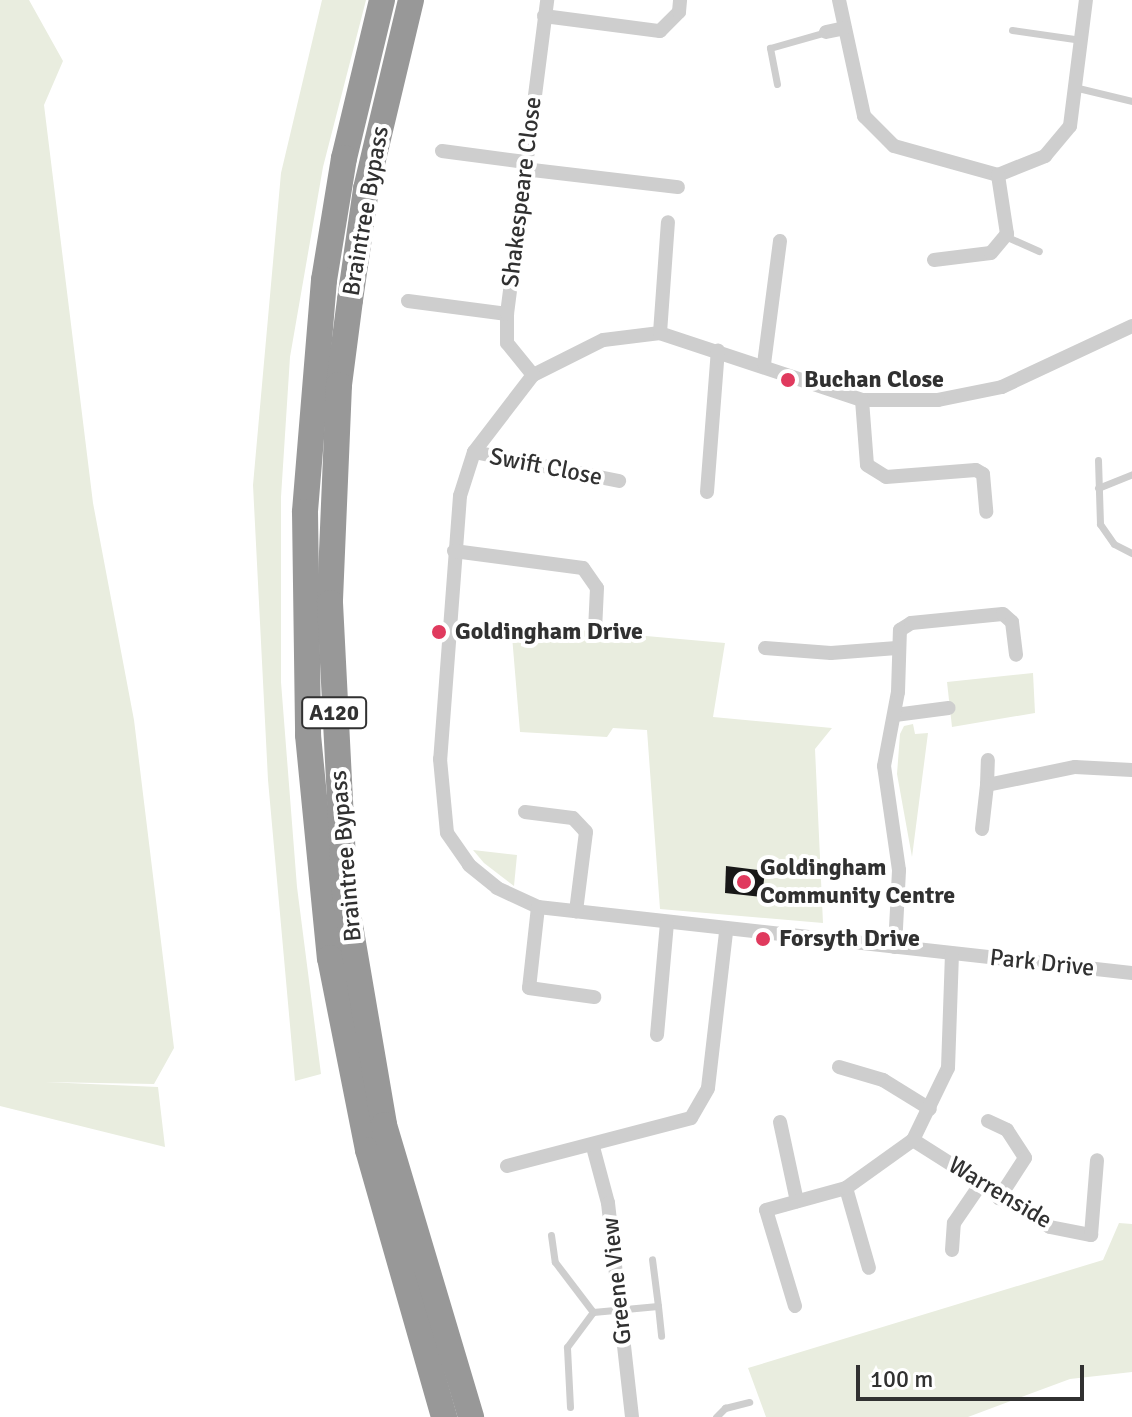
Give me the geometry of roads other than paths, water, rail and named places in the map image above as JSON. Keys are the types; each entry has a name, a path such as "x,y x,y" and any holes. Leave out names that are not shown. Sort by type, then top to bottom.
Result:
{"highway":[{"name":"Braintree Bypass","path":"382,0 344,158 324,280 305,512 308,735 330,958 365,1135 444,1417"},
{"name":"Braintree Bypass","path":"411,0 366,189 348,314 331,513 330,619 345,896 384,1125 471,1417"}],"street":[{"name":"Shakespeare Close","path":"533,375 507,343 507,314 547,0"},
{"path":"544,16 660,31 679,12 680,0"},
{"path":"839,0 864,116 894,146 998,175 1045,156 1070,126 1078,88 1086,0"},
{"path":"826,32 845,28"},
{"path":"442,151 678,187"},
{"path":"934,260 957,252 991,253 1005,236 998,175"},
{"path":"660,333 668,222"},
{"path":"764,364 780,241"},
{"path":"408,301 507,314"},
{"path":"795,1306 766,1210 846,1188 913,1140 948,1068 952,954 726,932 538,907 487,880 469,865 447,833 440,759 460,496 474,452 533,375 603,340 660,333 764,364 862,400 938,400 1002,387 1132,326"},
{"path":"707,492 718,350"},
{"path":"862,400 867,465 886,477 976,470 983,474 986,512"},
{"name":"Swift Close","path":"474,452 619,481"},
{"path":"454,551 583,568 597,588 595,631"},
{"path":"895,947 899,870 884,766 895,715 900,630 911,623 1003,614 1012,622 1016,655"},
{"path":"765,648 831,653 897,648"},
{"path":"895,715 949,708"},
{"path":"982,829 988,760"},
{"path":"987,785 1075,767 1132,770"},
{"path":"525,812 573,818 586,832 576,911"},
{"path":"538,907 529,988 594,997"},
{"path":"657,1035 667,923"},
{"path":"507,1166 593,1147 691,1118 708,1088 726,932"},
{"name":"Park Drive","path":"952,954 1132,973"},
{"path":"839,1067 883,1080 930,1109"},
{"path":"988,1121 1007,1130 1025,1158 999,1198"},
{"path":"780,1122 797,1201"},
{"name":"Warrenside","path":"913,1140 999,1198 1050,1227 1091,1235 1097,1160"},
{"name":"Greene View","path":"593,1147 608,1203 632,1417"},
{"path":"952,1250 954,1223 980,1185"},
{"path":"846,1188 869,1268"}],"lane":[{"path":"1012,30 1083,40"},
{"path":"777,84 770,48 826,32"},
{"path":"1078,88 1132,101"},
{"path":"1005,236 1039,251"},
{"path":"1098,460 1104,535 1132,553"},
{"path":"1098,488 1132,474"},
{"path":"551,1235 555,1262 593,1312"},
{"path":"652,1259 661,1336"},
{"path":"593,1312 658,1306"},
{"path":"570,1407 567,1347 593,1312"},
{"path":"716,1417 725,1408 749,1402"}],"place":[{"name":"Buchan Close","path":"788,380"},
{"name":"Goldingham Drive","path":"439,632"},
{"name":"Goldingham Community Centre","path":"744,882"},
{"name":"Forsyth Drive","path":"763,939"}]}
